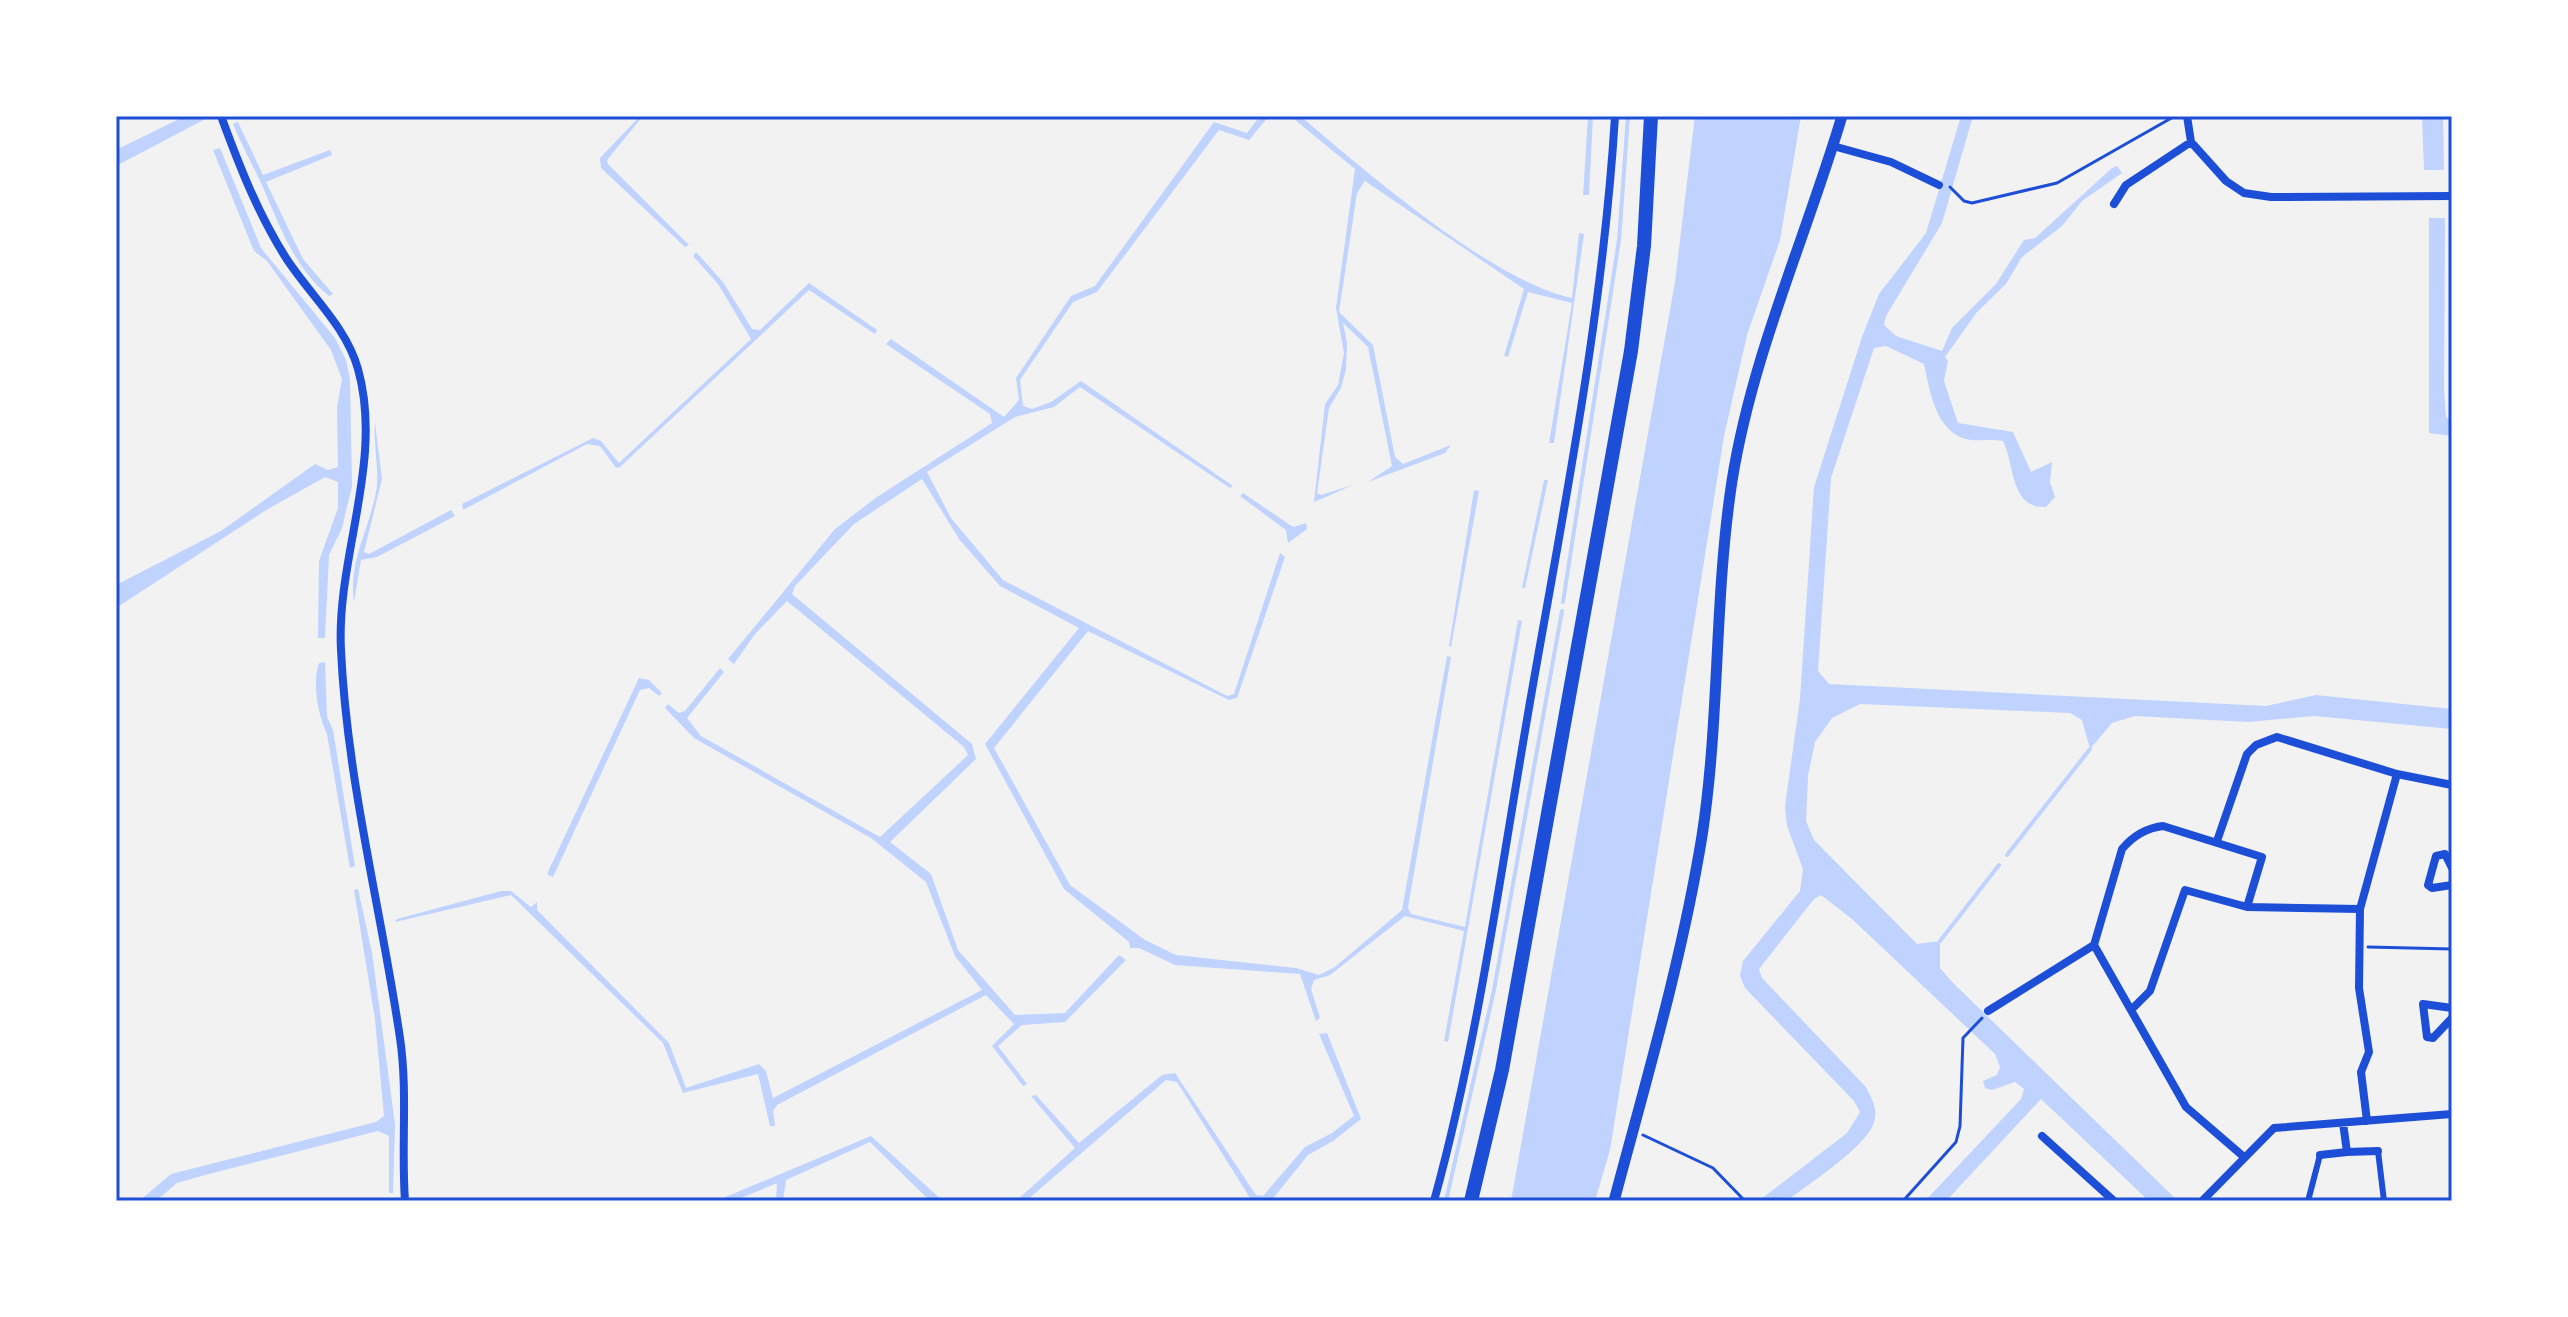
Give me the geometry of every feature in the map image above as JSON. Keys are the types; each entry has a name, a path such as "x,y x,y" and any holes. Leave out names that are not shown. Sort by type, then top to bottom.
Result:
{"main road":[{"path":"1471,1201 1502,1070 1631,351 1644,246 1651,116"}],"street":[{"path":"221,116 265,220 288,261 344,335 361,385 362,484 343,584 341,649 353,770 400,1039 405,1201"},
{"path":"1434,1201 1484,970 1573,469 1609,216 1615,116"},
{"path":"1614,1201 1660,1028 1701,837 1722,567 1732,480 1747,406 1842,116"},
{"path":"2187,116 2191,142 2216,171 2244,193 2271,197 2452,196"},
{"path":"2114,204 2126,185 2191,142"},
{"path":"1833,146 1891,162 1939,185"},
{"path":"2217,841 2247,754 2277,737 2397,774 2452,785"},
{"path":"2367,1121 2361,1072 2369,1052 2359,988 2360,909 2397,774"},
{"path":"1988,1011 2094,945 2122,849 2130,839 2151,827 2163,826 2262,857 2247,907"},
{"path":"2452,868 2445,854 2436,856 2428,885 2432,888 2452,885"},
{"path":"2131,1010 2150,991 2185,890 2247,907 2360,909"},
{"path":"2094,945 2186,1107 2244,1157"},
{"path":"2452,1008 2423,1004 2420,1010 2427,1037 2433,1038 2452,1018"},
{"path":"2204,1199 2274,1128 2452,1114"},
{"path":"2343,1123 2347,1152"},
{"path":"2042,1136 2114,1201"},
{"path":"2308,1201 2320,1155 2378,1151 2384,1201"}],"path":[{"path":"1952,188 1964,201 1972,203 2044,189 2175,116"},
{"path":"2360,947 2452,949"},
{"path":"1903,1201 1956,1142 1960,1126 1963,1038 1988,1011"},
{"path":"1633,1130 1713,1168 1745,1201"}],"water":[{"path":"185,116 211,116 116,166 116,150"},
{"path":"643,116 607,160 608,164 689,245 685,247 601,168 600,158"},
{"path":"1260,116 1269,116 1249,140 1219,130 1097,292 1073,302 1020,380 1023,406 1032,409 1051,402 1081,381 1233,486 1230,488 1080,387 1054,407 1015,417 927,472 951,518 1003,580 1227,696 1234,694 1280,553 1285,557 1237,698 1229,700 1088,631 994,748 1070,885 1145,940 1176,955 1296,968 1319,975 1335,967 1402,910 1447,656 1451,657 1408,908 1411,914 1465,927 1518,620 1522,621 1448,1042 1444,1041 1464,931 1405,916 1330,975 1314,980 1311,989 1320,1018 1316,1021 1300,974 1175,965 1139,948 1130,948 1129,942 1064,889 985,744 1079,628 1000,586 959,539 922,479 854,524 795,586 792,594 972,744 976,759 890,842 931,874 958,950 1015,1015 1065,1013 1119,955 1126,960 1065,1022 1022,1025 998,1046 1027,1084 1023,1086 992,1046 1014,1024 986,995 777,1105 773,1111 775,1126 770,1126 758,1074 683,1093 663,1043 511,895 395,922 501,891 511,891 531,907 537,902 537,910 669,1043 686,1088 759,1064 766,1071 773,1098 982,990 955,956 926,882 871,838 694,738 665,708 668,704 679,713 685,711 720,668 724,672 687,718 701,736 880,837 968,755 964,747 787,601 755,634 734,664 728,659 835,529 877,497 992,423 990,414 886,344 891,339 1004,417 1019,400 1016,378 1071,296 1095,286 1214,122 1247,133"},
{"path":"1290,116 1300,116 1394,193 1468,247 1504,270 1540,287 1572,298 1579,233 1584,234 1554,443 1549,443 1572,303 1528,292 1508,357 1504,356 1524,289 1365,181 1357,193 1339,312 1373,345 1395,457 1403,464 1451,445 1445,453 1368,482 1392,466 1368,347 1343,323 1347,343 1346,369 1341,388 1329,408 1317,493 1321,495 1353,485 1314,502 1325,404 1338,385 1344,353 1336,308 1355,169"},
{"path":"1588,116 1593,116 1589,195 1583,195"},
{"path":"1695,116 1801,116 1780,240 1747,335 1724,436 1610,1150 1595,1201 1511,1201 1675,282"},
{"path":"1961,116 1973,116 1942,223 1886,316 1884,325 1896,336 1942,351 1952,328 1996,284 2024,240 2035,238 2112,168 2117,166 2122,173 2082,201 2062,226 2022,257 2006,284 1977,312 1945,357 1948,361 1944,381 1958,423 2013,432 2031,472 2052,462 2050,482 2055,497 2046,507 2034,506 2026,501 2016,484 2003,441 1971,440 1950,430 1937,411 1924,364 1886,346 1874,348 1831,478 1818,671 1829,684 2266,706 2316,695 2452,709 2452,729 2314,716 2248,722 2135,716 2112,723 2090,749 2082,720 2070,713 1860,704 1832,718 1815,742 1808,776 1806,821 1814,840 1917,944 1940,941 1940,968 1953,983 2178,1201 2149,1201 2041,1099 1946,1201 1925,1201 2021,1099 2024,1089 2015,1082 1992,1090 1985,1088 1983,1081 1997,1075 2000,1067 1995,1054 1852,919 1821,895 1814,899 1759,969 1762,978 1865,1086 1874,1104 1874,1122 1849,1154 1787,1201 1760,1200 1847,1133 1860,1112 1854,1101 1745,988 1740,976 1743,961 1800,891 1803,869 1787,826 1785,806 1800,699 1814,487 1879,294 1926,233"},
{"path":"2422,116 2443,116 2444,170 2424,170"},
{"path":"238,122 263,175 330,150 332,155 266,182 303,259 333,294 329,296 318,286 292,251 233,124"},
{"path":"220,148 261,248 335,338 346,360 350,379 352,486 342,528 329,555 325,638 318,638 319,561 338,508 338,482 325,477 268,509 116,608 118,584 221,531 315,464 328,470 338,467 337,407 342,379 331,350 267,261 254,251 213,150"},
{"path":"2429,218 2445,218 2444,389 2446,417 2452,421 2452,436 2429,433"},
{"path":"696,252 723,282 752,329 760,330 809,283 877,330 875,334 809,290 620,467 616,468 600,446 587,444 463,510 462,504 593,438 601,441 619,463 751,339 718,284 693,256"},
{"path":"375,423 382,479 364,552 369,554 451,510 455,516 377,557 361,560 354,602 356,560 377,484"},
{"path":"1544,480 1548,480 1525,588 1522,588"},
{"path":"1474,490 1479,491 1451,647 1449,646"},
{"path":"1243,493 1293,527 1306,523 1307,529 1288,543 1286,530 1240,496"},
{"path":"325,662 327,717 333,730 355,866 350,868 327,734 317,699 317,671 319,663"},
{"path":"639,678 649,680 662,693 659,696 649,688 640,690 553,877 547,874"},
{"path":"358,889 372,953 395,1124 393,1193 389,1193 389,1136 378,1131 177,1183 156,1201 139,1201 171,1174 376,1122 384,1116 375,1019 354,890"},
{"path":"1327,1033 1361,1119 1333,1141 1308,1155 1271,1201 1252,1201 1177,1082 1166,1080 1026,1201 1016,1201 1075,1148 1031,1096 1036,1095 1079,1143 1162,1075 1175,1073 1256,1195 1263,1196 1305,1147 1332,1133 1354,1116 1319,1034"},
{"path":"871,1136 943,1201 930,1201 870,1142 786,1180 783,1201 776,1201 777,1183 734,1201 716,1201"}],"waterway":[{"path":"1563,602 1619,240 1628,116"},
{"path":"1446,1201 1494,990 1562,611"},
{"path":"2007,855 2090,749"},
{"path":"1940,941 1999,865"}]}
